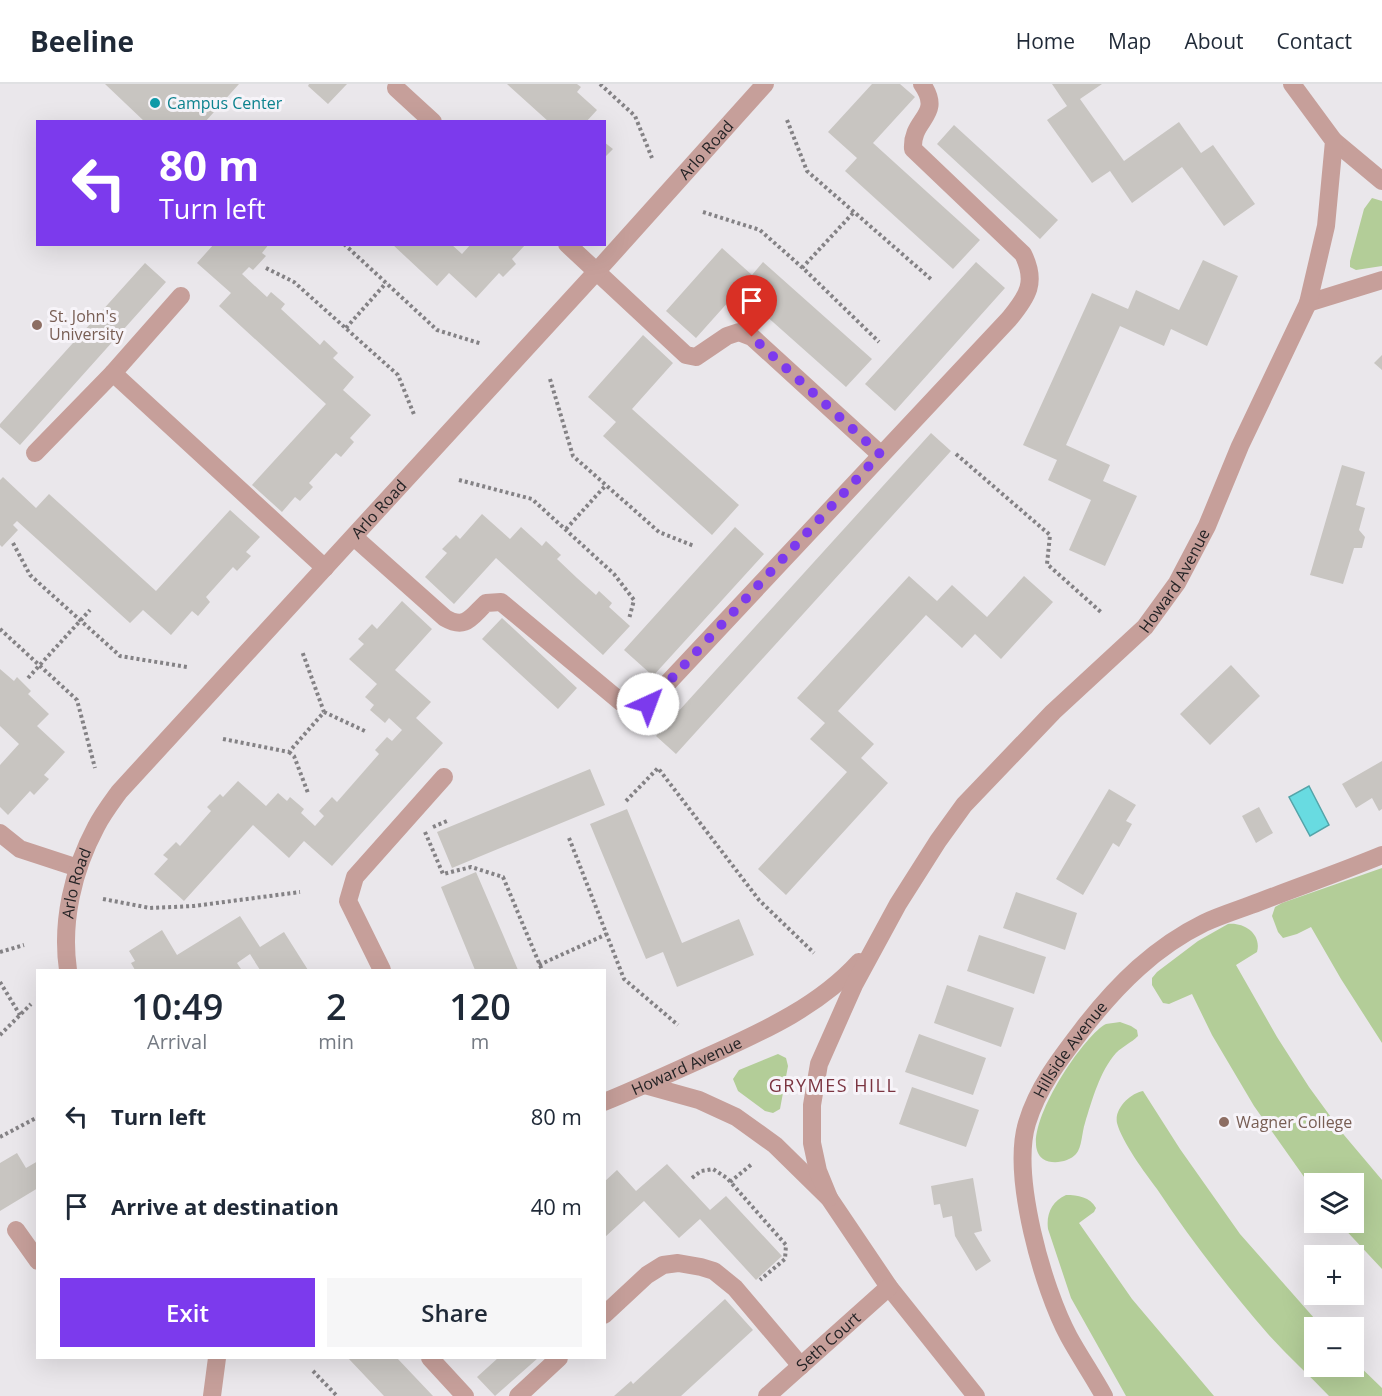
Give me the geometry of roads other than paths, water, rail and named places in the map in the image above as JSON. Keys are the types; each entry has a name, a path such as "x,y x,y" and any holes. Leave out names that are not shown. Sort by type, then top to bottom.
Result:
{"street":[{"name":"Arlo Road","path":"68,969 66,958 68,913 78,868 96,826 119,792 597,271 765,84"},
{"path":"354,537 453,623 460,624 468,621 486,603 501,603 621,702 632,706 648,704 1023,303 1029,288 1029,266 1023,254 913,149 915,133 931,104 930,95 922,84"},
{"path":"1292,84 1334,141 1382,182"},
{"path":"396,88 431,120"},
{"name":"Howard Avenue","path":"829,1198 818,1172 812,1143 812,1105 819,1064 854,985 921,868 964,805 1053,712 1145,627 1177,584 1207,525 1240,446 1308,303 1326,226 1334,141"},
{"path":"569,246 686,355 696,357 727,336 739,332 752,337 880,454"},
{"path":"1308,303 1382,280"},
{"path":"36,453 113,374 181,296"},
{"path":"113,374 325,568"},
{"path":"382,969 348,901 355,877 444,777"},
{"path":"0,833 20,849 78,868"},
{"name":"Hillside Avenue","path":"1104,1396 1069,1336 1049,1290 1027,1205 1022,1157 1026,1125 1038,1093 1062,1056 1110,996 1128,976 1163,947 1204,923 1382,855"},
{"name":"Howard Avenue","path":"645,1085 752,1036 816,1001 848,975 877,943"},
{"path":"606,1101 645,1085"},
{"name":"Howard Avenue","path":"645,1085 699,1100 736,1117 775,1145 829,1198 890,1287 976,1396"},
{"path":"16,1230 36,1258"},
{"path":"606,1313 647,1275 663,1265 678,1263 701,1267 714,1271 735,1288 801,1366"},
{"name":"Seth Court","path":"767,1396 890,1287"},
{"path":"212,1396 217,1359"},
{"path":"431,1359 465,1396"},
{"path":"518,1396 558,1359"}],"water":[{"path":"1309,786 1329,825 1310,836 1289,797"}],"place":[{"name":"Campus Center","path":"155,103"},
{"name":"St. John's University","path":"37,325"},
{"name":"Wagner College","path":"1224,1122"}],"district":[{"name":"GRYMES HILL","path":"833,1085"}]}
